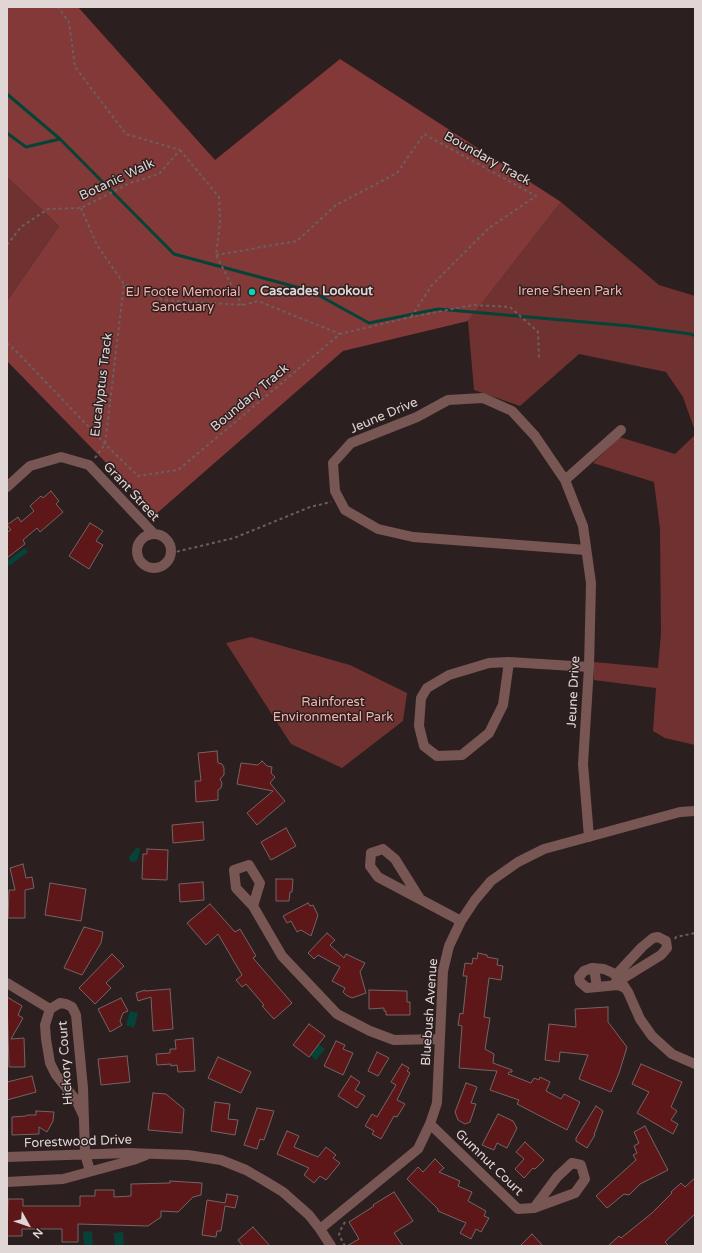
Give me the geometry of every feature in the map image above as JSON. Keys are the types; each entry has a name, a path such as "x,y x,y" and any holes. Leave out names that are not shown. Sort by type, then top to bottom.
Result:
{"street":[{"name":"Jeune Drive","path":"586,550 413,537 378,529 345,510 335,491 333,462 351,443 417,417 448,400 483,398 512,411 535,436 566,480 583,526 591,583 589,667 583,764 589,837"},
{"path":"566,480 621,430"},
{"name":"Grant Street","path":"7,487 30,466 61,457 89,465 153,533 166,539 171,548 169,559 160,567 154,568 148,567 139,560 136,548 138,543 147,535 153,533"},
{"path":"509,662 503,705 489,733 462,755 437,756 424,746 419,726 421,698 427,688 449,675 489,663 509,662 589,667"},
{"name":"Bluebush Avenue","path":"320,1229 418,1149 430,1124 437,1104 443,971 449,946 461,921 475,900 491,881 518,862 544,849 680,812 695,811"},
{"path":"420,899 395,859 383,849 371,853 370,866 378,877 461,921"},
{"path":"253,906 282,956 337,1014 370,1031 394,1040 440,1039"},
{"path":"618,982 647,943 653,938 657,936 661,937 670,943 659,956 618,982 596,988 586,987 581,983 579,978 580,974 584,971 594,968 607,969 618,982 652,1036 672,1054 695,1064"},
{"path":"647,943 659,956"},
{"path":"594,968 596,988"},
{"path":"7,983 50,1009"},
{"name":"Hickory Court","path":"83,1115 76,1100 56,1075 50,1063 45,1025 50,1009 60,1003 72,1007 76,1014 83,1088 85,1154 90,1171"},
{"name":"Gumnut Court","path":"430,1124 518,1209 534,1208 575,1193 585,1179 581,1165 572,1163 557,1177 534,1208"},
{"name":"Forestwood Drive","path":"7,1157 128,1153 180,1154 221,1160 239,1167 283,1192 302,1208 320,1229 331,1246"},
{"name":"Forestwood Drive","path":"7,1182 63,1179 133,1160 149,1154"}],"path":[{"name":"Botanic Walk","path":"7,245 21,227 48,209 81,208 130,183 159,174 180,150 126,134 75,67 69,22 58,7"},
{"name":"Boundary Track","path":"105,444 138,476 178,470 340,334 412,317 432,285 489,228 536,196 424,134 397,173 336,205 297,241 216,255"},
{"path":"180,150 219,197 220,222 216,255 243,305"},
{"path":"81,208 97,245 124,284 163,300 243,305 258,301 340,334"},
{"name":"Eucalyptus Track","path":"105,444 124,284"},
{"path":"412,317 473,305 510,307 538,332 538,358"},
{"name":"Eucalyptus Track","path":"7,342 105,444"},
{"path":"89,465 105,444"},
{"path":"171,553 234,538 310,507 340,499"},
{"path":"670,943 676,936 695,933"},
{"path":"345,1246 340,1237 340,1232 342,1226 350,1218"}],"green space":[{"name":"EJ Foote Memorial Sanctuary","path":"7,7 78,7 215,160 340,59 561,202 468,321 343,351 156,514 7,361 7,301 59,226 7,177"},
{"path":"7,177 59,226 7,301"},
{"name":"Irene Sheen Park","path":"561,202 659,285 695,296 695,431 683,397 666,372 579,354 520,406 474,390 468,321"},
{"path":"695,435 695,745 665,738 653,731 656,688 594,680 594,662 658,668 661,633 660,529 654,482 593,463 619,437 675,454"},
{"name":"Rainforest Environmental Park","path":"251,637 350,665 407,693 403,721 342,768 291,744 226,643"},
{"path":"695,745 695,796 694,796"}],"shaded area":[{"path":"25,548 28,552 9,566 7,561"},
{"path":"136,848 139,848 140,851 137,861 130,861 129,857"},
{"path":"130,1011 138,1013 134,1028 126,1025"},
{"path":"318,1044 325,1049 316,1060 310,1055"},
{"path":"87,1231 92,1232 93,1246 84,1246 83,1233"},
{"path":"123,1232 124,1246 115,1246 114,1233"}],"building":[{"path":"51,491 59,501 56,504 63,512 40,532 37,528 23,540 25,544 7,558 7,532 11,530 7,525 18,517 21,522 34,511 30,506 41,496 43,498"},
{"path":"90,523 103,531 96,541 103,545 89,569 69,556"},
{"path":"217,751 218,763 222,764 224,768 224,775 220,779 222,783 221,788 218,790 218,800 196,802 195,781 201,781 198,753"},
{"path":"262,761 267,766 272,767 271,773 275,777 270,783 285,801 257,825 247,813 273,791 237,784 241,763 258,765"},
{"path":"203,822 204,840 173,843 172,825"},
{"path":"286,828 296,846 271,860 261,842"},
{"path":"147,849 168,850 167,880 142,879 143,854 147,854"},
{"path":"23,864 26,878 32,877 34,888 25,890 25,918 8,918 9,890 15,890 10,868"},
{"path":"276,879 293,879 292,892 290,892 289,901 276,901"},
{"path":"203,882 204,900 180,902 179,884"},
{"path":"50,883 86,889 81,921 45,915"},
{"path":"308,903 310,906 313,905 318,915 311,936 301,930 297,932 291,921 287,923 283,916"},
{"path":"210,904 235,932 240,929 256,956 253,958 292,1003 274,1019 262,1006 264,1005 246,984 242,987 236,980 242,975 218,934 206,945 187,923"},
{"path":"84,927 103,932 101,943 82,975 64,968"},
{"path":"327,933 335,940 330,945 344,958 346,954 365,963 360,972 366,993 352,998 346,995 343,992 345,988 332,981 340,967 318,955 314,959 308,953"},
{"path":"478,953 487,955 487,957 498,959 497,965 503,966 501,980 489,978 484,1017 490,1018 485,1049 494,1054 493,1063 512,1070 512,1072 509,1072 508,1074 531,1083 534,1078 539,1080 540,1077 550,1082 546,1091 561,1099 564,1094 580,1102 567,1130 517,1104 519,1100 490,1090 497,1071 459,1068 462,1026 458,1025 460,1013 463,1014 467,976 463,976 465,963 472,964 473,958 477,959"},
{"path":"112,954 124,966 106,983 111,988 95,1004 79,988"},
{"path":"170,989 173,1029 153,1031 151,997 138,1001 136,993 145,990"},
{"path":"369,990 407,991 407,1002 410,1002 410,1015 386,1015 384,1008 369,1009"},
{"path":"7,997 22,1006 18,1015 23,1018 11,1039 24,1038 25,1067 9,1067"},
{"path":"121,998 128,1011 123,1013 120,1021 122,1025 110,1032 98,1009"},
{"path":"608,1007 608,1022 627,1047 611,1092 579,1079 588,1055 560,1052 559,1062 545,1060 549,1024 576,1027 575,1009"},
{"path":"309,1024 325,1036 309,1057 293,1045"},
{"path":"193,1038 195,1071 178,1072 177,1065 157,1065 156,1054 170,1053 170,1049 176,1049 175,1040"},
{"path":"336,1041 345,1045 343,1049 353,1053 343,1075 324,1066"},
{"path":"377,1052 389,1058 378,1076 368,1071"},
{"path":"127,1056 130,1082 101,1085 98,1059"},
{"path":"218,1057 251,1072 241,1093 208,1078"},
{"path":"402,1064 409,1068 407,1071 410,1073 397,1100 405,1104 397,1117 394,1116 381,1139 372,1134 374,1131 365,1126 372,1114 377,1117 396,1085 391,1082"},
{"path":"641,1064 682,1082 671,1107 677,1111 671,1120 678,1124 673,1134 637,1113 649,1092 632,1084"},
{"path":"32,1076 36,1092 7,1100 7,1082"},
{"path":"351,1076 360,1082 355,1090 365,1096 357,1108 338,1096"},
{"path":"466,1083 477,1087 471,1103 476,1104 470,1122 465,1124 458,1120 455,1112"},
{"path":"153,1093 166,1094 184,1109 182,1133 148,1130"},
{"path":"215,1102 230,1104 228,1119 238,1120 235,1135 211,1131"},
{"path":"596,1106 603,1111 595,1135 587,1148 576,1141 576,1138"},
{"path":"257,1108 274,1111 264,1140 260,1139 257,1149 244,1145"},
{"path":"36,1111 54,1112 53,1121 47,1132 39,1127 39,1134 12,1135 12,1117 36,1115"},
{"path":"498,1114 513,1121 517,1128 507,1148 497,1143 494,1150 482,1145"},
{"path":"645,1126 668,1170 640,1184 629,1195 624,1194 607,1208 596,1196 636,1160 633,1155 637,1153 634,1146 639,1143 634,1132"},
{"path":"287,1131 299,1136 294,1147 318,1157 326,1147 336,1155 333,1158 340,1163 326,1180 320,1176 314,1183 304,1175 309,1168 277,1154"},
{"path":"525,1142 544,1160 535,1169 533,1168 524,1178 515,1169 524,1159 516,1152"},
{"path":"435,1159 444,1168 439,1172 460,1181 458,1186 472,1192 468,1201 486,1211 484,1216 489,1218 481,1232 476,1229 471,1239 460,1233 466,1223 438,1211 438,1209 407,1179 418,1167 423,1172"},
{"path":"695,1178 695,1214 665,1242 669,1246 608,1246 619,1236 621,1238 652,1213 681,1183 685,1187"},
{"path":"170,1181 202,1183 201,1195 193,1197 178,1212 161,1211 161,1217 148,1226 78,1224 78,1242 62,1242 62,1229 22,1229 22,1236 7,1236 8,1199 23,1199 23,1206 80,1206 80,1196 95,1196 95,1190 114,1190 114,1197 131,1196 131,1184 170,1183"},
{"path":"394,1192 413,1221 394,1233 403,1246 347,1246 359,1239 349,1222"},
{"path":"227,1194 238,1196 235,1208 225,1206 221,1231 217,1231 216,1237 202,1235 207,1200 225,1203"},
{"path":"253,1227 270,1246 243,1246 238,1240"},
{"path":"532,1234 543,1246 520,1246"}],"waterway":[{"path":"7,94 60,139 174,254 311,291 369,323 438,309 630,326 691,334 695,336"},
{"path":"7,133 26,147 60,139"}],"place":[{"name":"Cascades Lookout","path":"252,292"}]}
